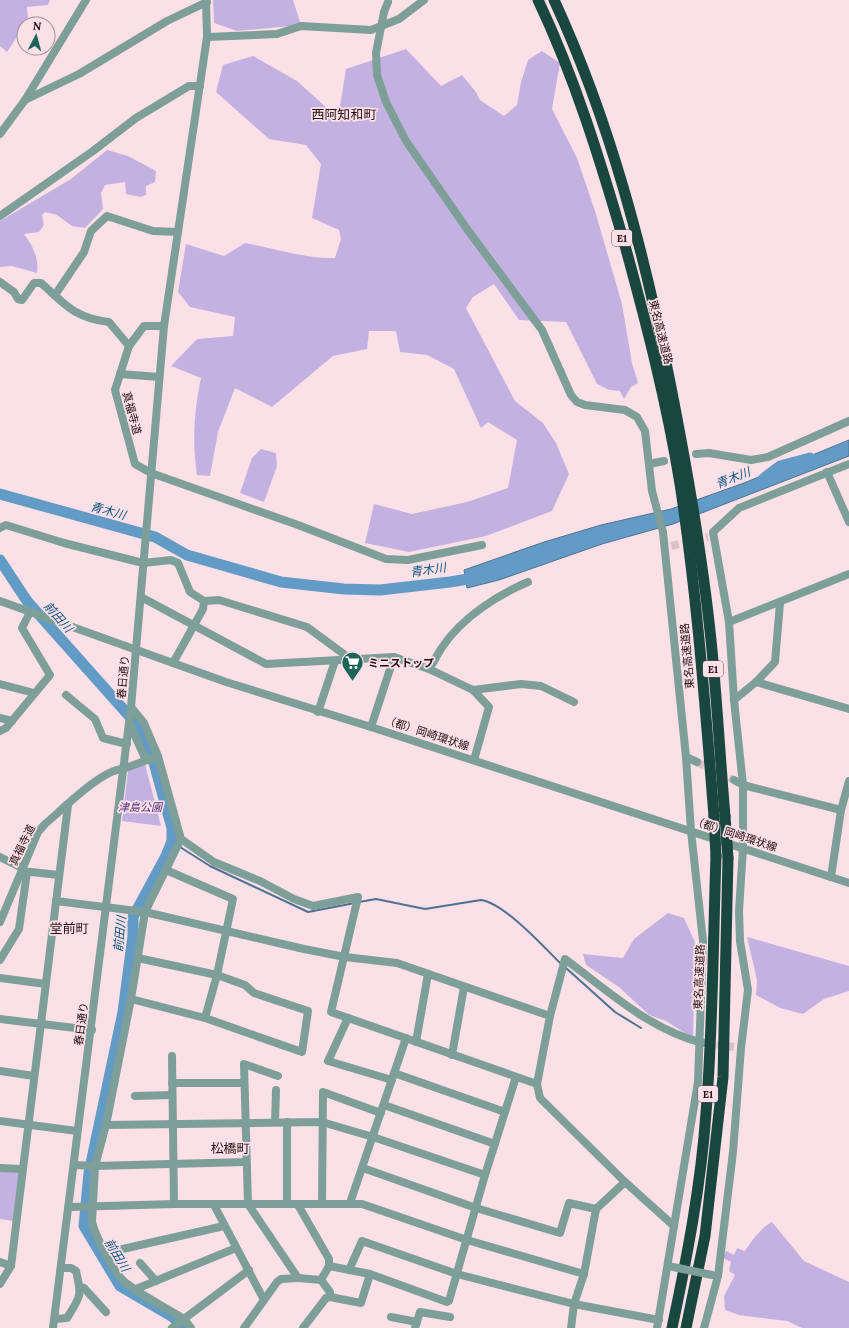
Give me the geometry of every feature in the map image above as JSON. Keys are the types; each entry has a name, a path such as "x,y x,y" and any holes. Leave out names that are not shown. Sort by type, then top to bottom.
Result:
{"highway":[{"name":"東名高速道路","path":"538,0 576,90 605,177 654,354 684,481"},
{"name":"東名高速道路","path":"554,0 589,85 629,207 664,352 711,642 720,816 728,858 723,1077 705,1236 686,1328"},
{"name":"東名高速道路","path":"672,1328 697,1192 706,1115 710,1062 716,856 720,816"}],"street":[{"path":"0,134 25,100 86,0"},
{"path":"207,37 277,34 301,26 371,30 399,19 424,0"},
{"path":"25,100 79,74 167,21 207,1"},
{"name":"春日通り","path":"54,1328 127,744 137,650 146,516 164,326 207,37 207,1"},
{"path":"349,1270 362,1241 457,1274 658,1324 670,1267 674,1226 698,1082 701,1042 703,941 691,831 668,545 662,532 652,491 645,431 636,417 625,410 585,405 577,402 566,389 559,366 542,330 467,229 406,141 386,102 377,76 376,53 384,12 389,1"},
{"path":"0,216 93,151 136,118 188,86 200,86"},
{"path":"55,295 84,252 91,231 107,216 153,231 178,232"},
{"path":"0,282 14,292 18,299 22,300 34,283 40,283 71,310 91,320 108,322 129,346"},
{"name":"真福寺道","path":"164,326 144,326 129,346 115,390 135,464 151,473 298,525 386,559 408,560 482,545"},
{"path":"120,374 159,377"},
{"path":"696,454 710,453 731,458 756,459 768,456 849,421"},
{"path":"649,464 664,461"},
{"path":"704,1328 715,1275 733,1152 737,1047 748,990 740,941 738,911 743,848 743,785 734,700 729,622 711,535 739,508 849,464"},
{"path":"827,472 849,522"},
{"path":"0,528 6,524 64,543 143,562 170,560 178,563 190,592 204,601 220,600 307,627 345,655 345,660"},
{"path":"729,622 780,603 849,574"},
{"path":"429,670 444,645 474,613 512,588 528,582"},
{"path":"141,597 266,664 394,657 429,670 473,690 489,707 474,760"},
{"name":"（都）岡崎環状線","path":"0,601 226,682 474,760 849,883"},
{"path":"174,663 196,626 204,609 204,601"},
{"path":"734,700 756,682 775,662 780,603"},
{"path":"0,731 6,728 50,675 22,628 30,612"},
{"path":"371,727 394,657"},
{"path":"318,712 335,661"},
{"path":"756,682 849,709"},
{"path":"0,684 34,693"},
{"path":"473,690 521,684 541,686 574,702"},
{"path":"66,695 94,720 103,738 127,744"},
{"path":"131,707 144,723 158,756 181,840 214,862 260,881 294,899 313,906 358,897 331,1012 536,1084"},
{"path":"0,718 12,721"},
{"path":"129,723 146,760"},
{"name":"真福寺道","path":"0,922 40,829 98,779 118,769 123,769 158,756"},
{"path":"686,757 697,762"},
{"path":"734,780 743,785 841,810"},
{"path":"830,877 841,810 849,781"},
{"path":"0,1284 11,1266 27,1125 68,805"},
{"path":"181,840 145,912 131,999 106,1125 95,1166 91,1206 93,1230 105,1253 124,1282 184,1318 190,1328"},
{"path":"0,857 23,870 59,876"},
{"path":"0,960 19,929 23,870"},
{"path":"166,870 233,899 217,975 205,1018"},
{"path":"56,902 145,912 226,932 345,956 397,963 550,1016"},
{"path":"131,999 205,1018 302,1052 308,1011 254,993 246,985 217,975 138,958"},
{"path":"674,1226 625,1182 540,1098 536,1084 550,1016 565,959 633,1011 686,1039 701,1042"},
{"path":"416,1042 428,974"},
{"path":"0,978 46,984"},
{"path":"452,1055 464,987"},
{"path":"348,1018 328,1061 393,1076 505,1112"},
{"path":"0,1019 92,1030"},
{"path":"350,1203 406,1038"},
{"path":"172,1056 174,1204"},
{"path":"278,1076 244,1064 248,1204 298,1278"},
{"path":"0,1071 34,1076"},
{"path":"328,1266 370,1274 446,1302 449,1301 485,1176 516,1077"},
{"path":"172,1083 244,1083"},
{"path":"275,1122 276,1090"},
{"path":"322,1204 323,1092 495,1144"},
{"path":"135,1096 172,1095"},
{"path":"0,1121 78,1131"},
{"path":"287,1122 287,1204"},
{"path":"106,1125 322,1122 373,1137 485,1176"},
{"path":"74,1165 95,1166 246,1162"},
{"path":"0,1168 22,1170"},
{"path":"363,1168 476,1208 560,1233 569,1203 596,1209"},
{"path":"571,1328 574,1304 584,1274 596,1209 625,1182"},
{"path":"70,1207 174,1204 362,1204 467,1240 584,1274"},
{"path":"214,1205 264,1300"},
{"path":"298,1205 329,1259 328,1266 321,1280"},
{"path":"105,1253 224,1226"},
{"path":"136,1289 236,1248"},
{"path":"0,1262 11,1266"},
{"path":"140,1263 156,1281"},
{"path":"670,1267 715,1275"},
{"path":"55,1319 67,1318 81,1291 76,1271 71,1268 62,1268"},
{"path":"173,1327 249,1270"},
{"path":"303,1328 326,1298 330,1297 361,1304 370,1274"},
{"path":"244,1328 277,1282 281,1279 298,1278 321,1280 330,1292 330,1297"},
{"path":"80,1287 84,1288 106,1312"},
{"path":"391,1317 416,1325 420,1312 450,1317"}],"green space":[{"path":"0,0 50,0 48,5 27,7 28,16 16,16 16,38 7,52 0,46"},
{"path":"213,0 293,0 301,25 237,31 214,23"},
{"path":"406,49 441,86 462,75 476,92 480,100 504,116 517,105 521,82 528,60 542,51 560,63 552,109 577,158 595,211 622,304 632,363 638,383 631,387 624,399 620,391 609,390 597,384 566,322 519,320 494,284 473,297 466,308 515,401 543,423 556,443 569,474 552,511 486,536 409,552 365,543 374,504 412,514 467,502 508,488 517,440 488,422 481,428 454,369 427,355 400,352 396,331 369,331 367,349 333,356 272,407 235,388 218,432 210,476 197,475 195,462 194,426 201,378 171,366 197,339 233,336 235,317 190,307 178,292 186,244 224,256 245,243 313,257 335,258 341,239 339,230 312,218 321,164 306,145 269,139 216,92 223,65 253,56 297,81 338,118 346,69"},
{"path":"107,150 128,156 156,171 155,182 146,186 146,195 141,197 126,194 125,182 105,185 101,193 103,209 85,228 72,226 57,215 45,212 42,215 44,225 39,232 24,234 35,252 37,273 12,266 0,267 0,221 71,179"},
{"path":"261,449 276,453 277,466 264,502 240,493 252,458"},
{"name":"津島公園","path":"145,764 161,826 122,821 128,771"},
{"path":"668,913 684,918 695,942 693,1038 666,1021 649,1015 619,987 586,965 583,954 623,958 634,939"},
{"path":"747,937 849,966 849,991 824,999 803,1014 780,1008 756,995 757,980"},
{"path":"0,1170 20,1172 14,1221 0,1219"},
{"path":"772,1222 804,1261 849,1282 849,1328 802,1328 787,1321 739,1315 725,1310 724,1296 735,1275 729,1271 731,1262 723,1258 726,1251 734,1255 737,1248 745,1251 757,1235"}],"water":[{"path":"849,440 849,456 673,524 602,544 499,580 467,588 464,570 544,542 601,525 671,509 744,483"}],"waterway":[{"name":"青木川","path":"763,479 780,466 810,458"},
{"name":"青木川","path":"0,494 155,537 187,555 281,582 344,589 380,590 480,577"},
{"name":"前田川","path":"0,560 27,601 140,728 154,763 172,828 172,841 166,856 133,917 133,936 123,1012 89,1173 84,1226 120,1286 173,1317 184,1328"},
{"name":"前田川","path":"172,841 176,844"},
{"path":"180,847 210,866 308,912 355,903"},
{"path":"359,902 376,899 425,909 481,900 501,909 512,917 561,964"},
{"path":"566,968 615,1012 641,1028"}],"tunnel":[{"path":"671,546 708,537"},
{"path":"697,762 734,780"},
{"path":"705,1043 734,1047"}],"place":[{"name":"ミニストップ","path":"352,682"}],"district":[{"name":"西阿知和町","path":"344,114"},
{"name":"堂前町","path":"69,928"},
{"name":"松橋町","path":"230,1148"}]}
